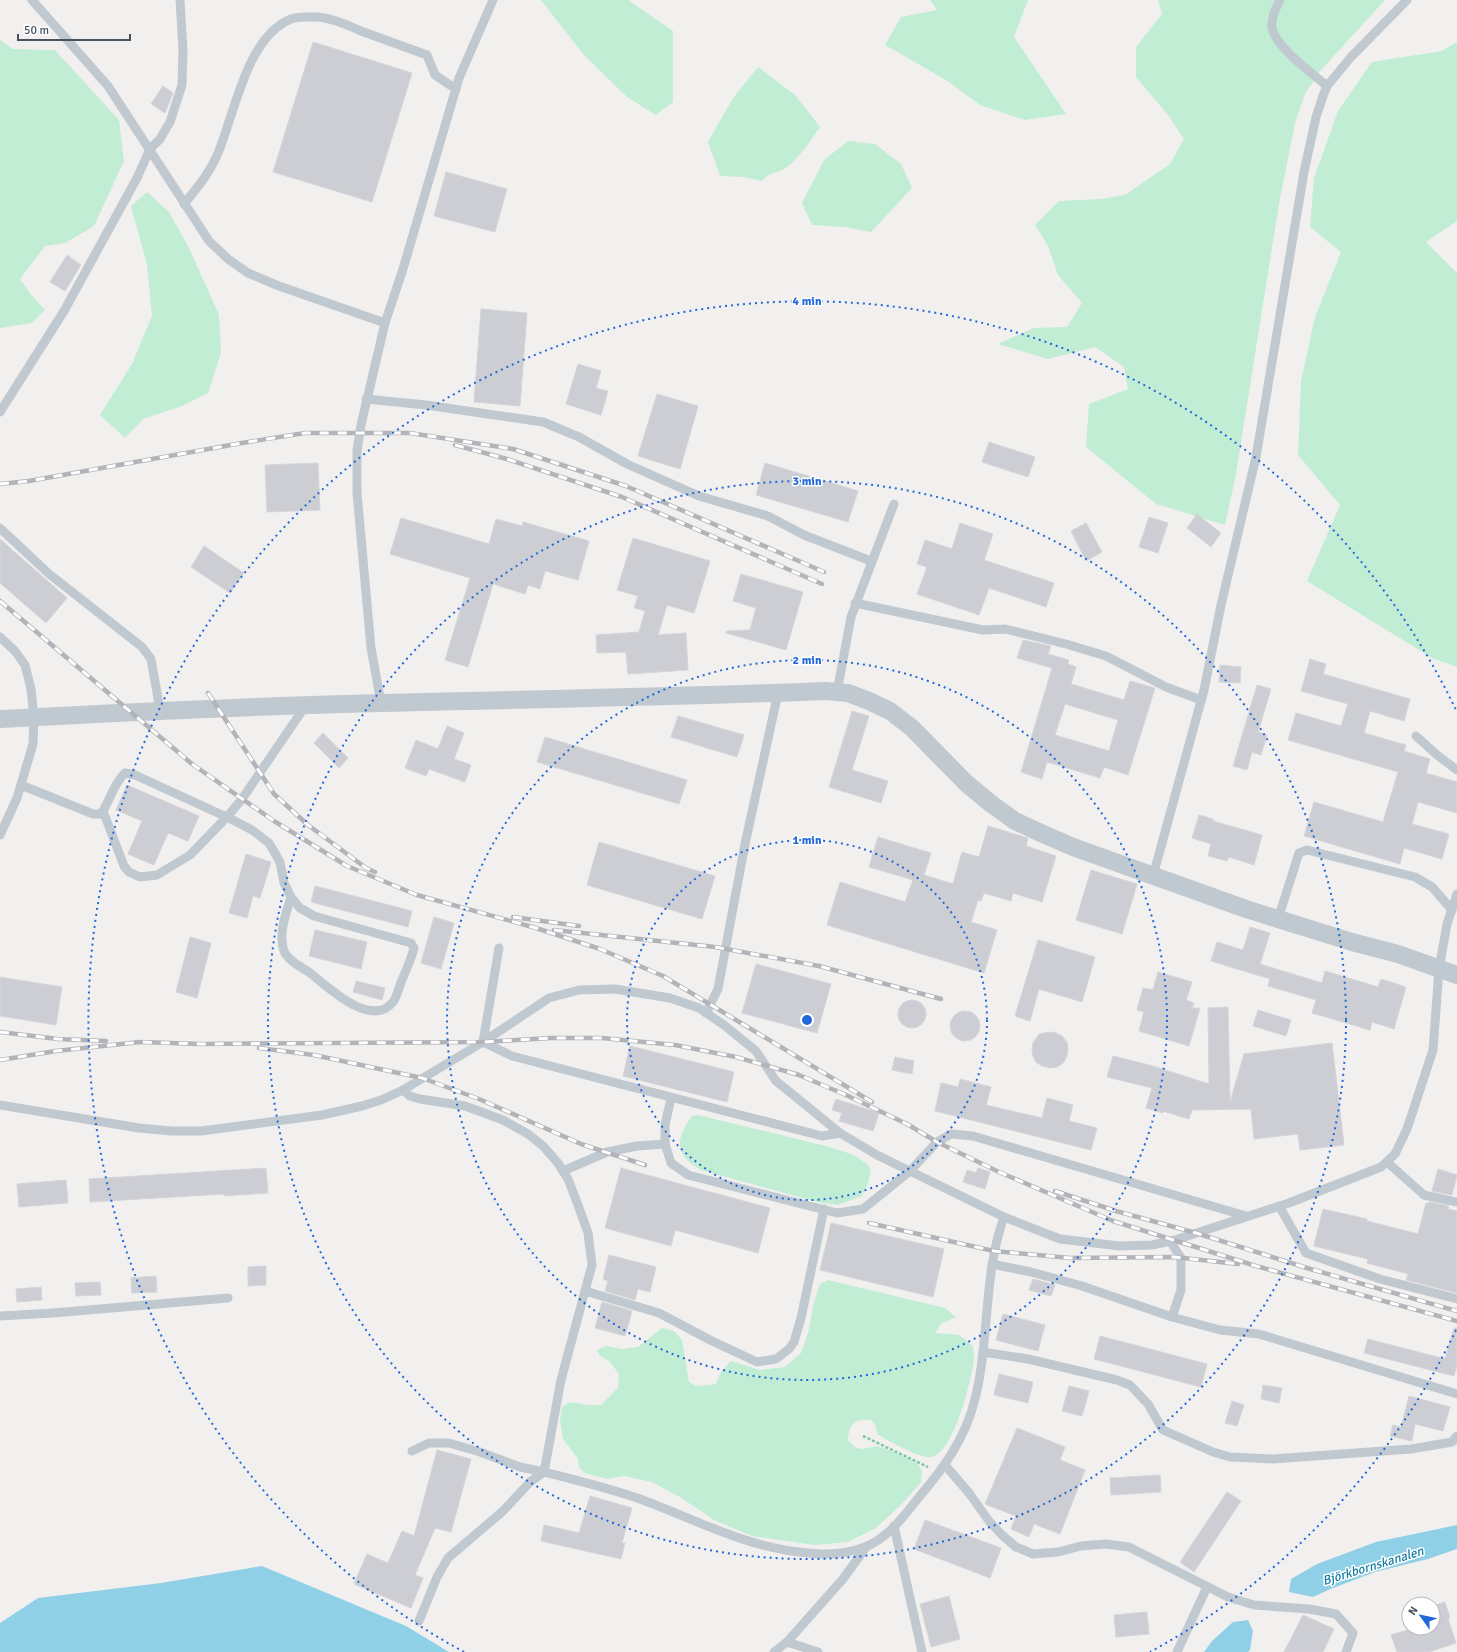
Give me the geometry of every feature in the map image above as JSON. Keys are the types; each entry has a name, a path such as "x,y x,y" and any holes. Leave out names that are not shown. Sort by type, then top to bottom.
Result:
{"street":[{"path":"0,719 160,710 306,705 503,701 778,693 826,690 848,693 890,711 912,728 966,783 990,803 1016,821 1073,847 1153,876 1278,919 1352,942 1398,954 1457,975"},
{"path":"1438,969 1457,966"},
{"path":"1438,969 1457,984"}],"lane":[{"path":"32,0 108,86 209,241 228,259 248,273 279,286 385,323"},
{"path":"0,412 64,311 137,178 150,149 160,139 170,122 182,85 183,42 180,0"},
{"path":"381,703 371,648 357,493 358,451 366,399 385,323 403,269 459,78 493,0"},
{"path":"1280,0 1274,10 1272,27 1276,39 1297,62 1327,86"},
{"path":"1153,876 1201,700 1221,605 1256,457 1304,172 1316,117 1327,86 1351,57 1407,0"},
{"path":"184,204 208,175 220,148 241,84 260,45 277,27 291,18 316,17 337,21 426,55 435,74 456,89"},
{"path":"366,399 426,405 543,422 579,437 627,464 699,496 768,516 804,535 871,561"},
{"path":"837,692 851,617 871,561 894,504"},
{"path":"0,528 48,573 142,646 151,659 160,710"},
{"path":"855,604 984,630 1005,630 1066,644 1106,656 1166,687 1201,700"},
{"path":"0,637 15,651 25,665 31,689 34,717 34,744 17,798 0,835"},
{"path":"706,1013 718,989 744,844 778,693"},
{"path":"104,811 124,866 129,872 140,877 157,875 190,855 227,817 260,774 306,705"},
{"path":"1416,736 1437,755 1457,770"},
{"path":"21,785 93,814 101,814 104,811 117,780 125,773 135,775 252,830 269,843 280,862 284,883 291,897 300,908 314,916 411,943 414,948 412,959 393,1001 385,1008 376,1011 355,1006 294,962 284,953 281,940 283,925 291,897"},
{"path":"1278,919 1299,853 1307,850 1415,877 1432,887 1452,910"},
{"path":"0,1105 139,1128 172,1131 200,1131 322,1115 362,1106 381,1100 403,1090 483,1042 549,998 579,990 615,989 670,998 699,1008 724,1025 756,1052 776,1081 840,1134 877,1155 1004,1217 1060,1239 1120,1246 1152,1244 1170,1241 1279,1206 1356,1178 1381,1167 1396,1154 1407,1130 1433,1050 1438,969 1448,924 1457,894"},
{"path":"483,1042 499,948"},
{"path":"483,1042 512,1056 672,1098 822,1136 840,1134"},
{"path":"403,1090 410,1096 465,1106 503,1120 528,1134 543,1146 563,1171 570,1185 588,1232 592,1265 561,1380 544,1472 530,1482 498,1515 448,1558 437,1577 419,1620"},
{"path":"672,1098 665,1125 665,1144 671,1163 688,1175 836,1213 863,1208 910,1171 937,1142 951,1134 973,1136 1246,1216"},
{"path":"563,1171 607,1152 638,1146 665,1144"},
{"path":"1387,1162 1424,1195 1457,1202"},
{"path":"1279,1206 1306,1253 1380,1279 1457,1299"},
{"path":"585,1291 659,1313 712,1341 757,1362 776,1359 788,1350 794,1342 801,1318 824,1209"},
{"path":"412,1451 429,1443 449,1443 480,1452 520,1467 544,1472 639,1499 734,1538 760,1546 792,1552 823,1554 846,1553 866,1547 885,1535 894,1526 942,1469 959,1441 968,1421 975,1400 992,1264 998,1235 1004,1217"},
{"path":"1170,1241 1181,1258 1181,1290 1172,1317"},
{"path":"992,1264 1031,1272 1082,1286 1172,1317 1220,1330 1260,1334 1457,1394"},
{"path":"0,1316 228,1298"},
{"path":"982,1352 1028,1359 1117,1380 1130,1385 1148,1404 1163,1430 1213,1452 1230,1457 1273,1460 1411,1449 1452,1442 1457,1436"},
{"path":"942,1469 969,1493 989,1521 1016,1546 1033,1554 1058,1552 1080,1546 1106,1544 1129,1547 1228,1597 1254,1605 1309,1609 1336,1614 1353,1633 1346,1652"},
{"path":"894,1526 922,1652"},
{"path":"774,1652 787,1642 843,1578 866,1547"},
{"path":"1177,1652 1207,1587"},
{"path":"787,1642 818,1652"}],"path":[{"path":"863,1436 942,1469"}],"green space":[{"path":"541,0 628,0 673,31 673,102 656,115 627,97 584,55"},
{"path":"930,0 1028,0 1014,37 1066,114 1025,120 980,105 946,80 885,45 901,17 937,10"},
{"path":"1158,0 1385,0 1321,70 1305,94 1295,123 1279,204 1236,474 1225,525 1156,504 1086,447 1089,404 1128,389 1124,367 1095,347 1048,359 998,344 1034,328 1067,327 1082,303 1058,275 1048,246 1035,225 1059,201 1100,199 1125,195 1170,164 1184,139 1168,115 1136,77 1136,47 1162,14"},
{"path":"0,40 13,49 55,50 119,120 124,161 94,226 65,243 45,246 20,279 31,295 45,310 32,323 0,328"},
{"path":"1457,42 1457,221 1426,242 1457,273 1457,667 1432,658 1307,581 1340,505 1298,455 1301,381 1315,317 1341,252 1310,227 1314,178 1338,111 1372,62 1442,51"},
{"path":"758,67 795,95 820,127 796,159 784,169 770,174 762,181 744,177 720,176 708,142 733,98"},
{"path":"848,141 875,144 901,164 912,188 871,232 844,227 812,225 802,203 824,160"},
{"path":"147,192 169,212 189,248 219,315 221,353 208,393 182,406 143,419 125,438 100,415 132,364 152,316 147,265 131,206"},
{"path":"698,1115 830,1147 854,1155 867,1164 871,1170 868,1183 862,1196 838,1205 817,1202 701,1170 686,1158 680,1146 680,1139 686,1124 692,1116"},
{"path":"828,1280 945,1308 956,1317 941,1324 935,1333 959,1335 973,1346 973,1368 966,1397 948,1442 940,1452 932,1457 926,1457 905,1449 878,1435 875,1425 871,1420 857,1421 851,1426 848,1440 857,1448 864,1449 875,1447 887,1449 917,1463 922,1471 921,1482 903,1503 876,1528 848,1542 815,1545 752,1536 714,1520 680,1497 652,1482 624,1476 607,1479 584,1473 579,1467 578,1459 563,1439 560,1421 562,1407 569,1402 601,1405 618,1388 619,1374 609,1361 599,1355 597,1350 606,1346 622,1349 638,1347 662,1328 674,1331 682,1340 689,1382 696,1386 716,1384 721,1372 731,1361 760,1370 785,1367 801,1353 808,1333 814,1302 820,1284"}],"water":[{"name":"Björkbornskanalen","path":"1457,1525 1457,1549 1428,1559 1375,1572 1313,1597 1289,1592 1291,1579 1317,1564 1376,1542"},
{"path":"262,1566 406,1626 449,1652 0,1652 0,1623 38,1598 161,1583"},
{"path":"1248,1620 1253,1631 1250,1650 1248,1652 1204,1652 1212,1641 1233,1622"}],"building":[{"path":"313,42 412,73 372,202 273,172"},
{"path":"163,86 173,93 165,113 151,104"},
{"path":"446,172 507,189 495,232 434,216"},
{"path":"67,255 81,265 65,291 50,282"},
{"path":"481,309 527,313 520,406 474,402"},
{"path":"578,364 601,371 596,388 608,391 601,415 566,404"},
{"path":"657,394 698,406 680,469 638,456"},
{"path":"989,442 1035,457 1028,477 982,462"},
{"path":"318,463 320,510 267,512 265,465"},
{"path":"765,463 858,491 848,522 756,495"},
{"path":"1197,514 1221,533 1211,547 1187,528"},
{"path":"1149,517 1168,523 1158,553 1139,547"},
{"path":"401,518 489,544 496,519 522,526 523,522 589,541 578,580 545,571 540,589 528,585 525,594 493,584 468,667 445,660 470,578 390,554"},
{"path":"960,523 993,534 984,560 1054,583 1046,607 989,588 979,615 917,594 927,567 917,564 925,540 952,549"},
{"path":"1086,523 1102,552 1086,561 1071,531"},
{"path":"633,538 710,561 694,613 667,605 658,635 686,633 688,670 628,674 626,652 597,653 596,635 639,632 645,611 634,608 638,596 617,590"},
{"path":"0,539 67,598 46,623 0,583"},
{"path":"204,546 244,573 230,593 191,567"},
{"path":"741,574 803,592 786,650 726,633 727,631 750,630 756,608 733,601"},
{"path":"1023,640 1051,646 1048,654 1069,660 1068,664 1076,667 1071,684 1124,700 1130,681 1155,688 1128,775 1104,767 1100,778 1047,762 1042,779 1021,772 1052,668 1017,658","holes":["1065,704 1118,720 1109,751 1055,735"]},
{"path":"1310,659 1326,664 1323,674 1410,699 1404,721 1370,711 1364,733 1406,745 1404,751 1430,759 1426,773 1457,782 1457,813 1418,802 1412,824 1449,834 1442,859 1404,848 1400,864 1304,836 1314,802 1383,822 1398,772 1288,740 1296,713 1341,726 1348,704 1301,691"},
{"path":"1220,665 1241,667 1240,683 1219,682"},
{"path":"1257,685 1271,689 1258,732 1267,735 1261,755 1252,752 1247,770 1233,766"},
{"path":"852,711 869,716 852,770 888,781 881,803 829,787"},
{"path":"678,716 744,735 737,757 671,737"},
{"path":"447,726 464,733 454,759 471,765 465,782 429,769 426,776 405,768 416,740 438,749"},
{"path":"323,733 348,758 339,768 314,743"},
{"path":"545,737 687,780 679,804 537,762"},
{"path":"127,785 199,816 188,841 168,833 154,865 128,854 142,821 116,810"},
{"path":"1199,815 1213,819 1213,821 1262,835 1254,865 1229,857 1227,861 1208,856 1211,844 1192,838"},
{"path":"988,826 1028,838 1026,846 1056,856 1042,902 1013,893 1011,901 984,893 981,901 978,900 971,922 997,930 984,973 827,925 840,882 905,902 913,880 869,867 878,837 931,853 924,875 953,884 962,852 979,857"},
{"path":"599,842 715,876 702,919 587,885"},
{"path":"246,854 271,862 260,898 253,896 247,918 229,913"},
{"path":"1091,870 1137,884 1122,934 1076,920"},
{"path":"315,886 412,911 408,927 311,902"},
{"path":"434,917 454,923 441,969 421,963"},
{"path":"1250,927 1270,933 1260,964 1322,983 1325,971 1378,987 1381,979 1406,987 1394,1029 1372,1022 1370,1030 1312,1013 1316,1000 1268,986 1270,979 1211,961 1217,942 1243,950"},
{"path":"315,930 367,942 361,969 309,956"},
{"path":"190,937 211,943 197,998 176,992"},
{"path":"1038,940 1095,957 1082,1002 1039,989 1030,1021 1015,1016"},
{"path":"756,964 831,984 817,1033 742,1013"},
{"path":"1158,972 1192,982 1186,1000 1194,1003 1192,1008 1200,1008 1189,1046 1139,1031 1144,1012 1137,1010 1143,988 1153,990"},
{"path":"0,977 62,987 56,1025 0,1016"},
{"path":"356,981 385,988 382,1000 353,992"},
{"path":"912,1000 922,1004 926,1014 922,1024 912,1028 902,1024 898,1014 902,1004"},
{"path":"1228,1007 1230,1102 1244,1054 1332,1043 1344,1145 1300,1150 1298,1134 1254,1139 1251,1109 1192,1110 1189,1119 1163,1111 1163,1113 1146,1108 1152,1088 1107,1077 1113,1056 1153,1066 1209,1084 1208,1008"},
{"path":"1258,1010 1291,1020 1286,1036 1253,1026"},
{"path":"965,1011 975,1016 980,1026 975,1036 965,1041 955,1036 950,1026 955,1016"},
{"path":"1050,1032 1062,1036 1067,1042 1068,1049 1067,1056 1063,1063 1057,1067 1050,1068 1042,1066 1036,1062 1032,1049 1033,1043 1039,1034"},
{"path":"630,1046 734,1072 727,1102 623,1076"},
{"path":"895,1057 914,1061 912,1074 892,1070"},
{"path":"960,1079 991,1087 986,1105 1042,1118 1047,1098 1073,1105 1069,1121 1097,1128 1091,1150 935,1111 941,1083 958,1087"},
{"path":"836,1099 879,1113 873,1131 839,1121 842,1113 832,1110"},
{"path":"266,1168 268,1193 224,1196 224,1194 90,1202 89,1179"},
{"path":"621,1168 770,1208 758,1253 675,1230 671,1246 605,1228"},
{"path":"978,1168 990,1172 985,1189 963,1182 967,1170 976,1173"},
{"path":"1438,1169 1457,1175 1452,1195 1432,1191"},
{"path":"66,1180 68,1203 19,1207 17,1184"},
{"path":"1429,1202 1449,1206 1448,1209 1457,1211 1457,1293 1406,1280 1408,1274 1367,1263 1368,1259 1314,1246 1323,1209 1367,1219 1367,1221 1418,1234 1426,1203 1428,1204"},
{"path":"831,1223 944,1249 933,1297 820,1270"},
{"path":"609,1255 656,1267 650,1292 638,1289 635,1300 605,1291 608,1281 603,1279"},
{"path":"266,1266 266,1285 248,1286 248,1267"},
{"path":"156,1276 157,1292 132,1293 131,1278"},
{"path":"1033,1279 1055,1285 1051,1296 1029,1290"},
{"path":"100,1282 101,1295 76,1296 75,1283"},
{"path":"41,1287 42,1300 17,1302 16,1289"},
{"path":"602,1302 632,1311 625,1336 595,1328"},
{"path":"1003,1314 1045,1325 1038,1351 996,1340"},
{"path":"1454,1328 1457,1328 1457,1366 1454,1376 1364,1353 1368,1339 1445,1359"},
{"path":"1100,1336 1207,1364 1201,1387 1094,1359"},
{"path":"999,1374 1033,1382 1028,1403 994,1395"},
{"path":"1263,1385 1282,1388 1279,1403 1261,1399"},
{"path":"1069,1386 1089,1391 1082,1416 1062,1411"},
{"path":"1409,1396 1450,1407 1443,1431 1415,1424 1412,1441 1390,1436 1393,1425 1401,1427"},
{"path":"1232,1401 1244,1405 1237,1426 1225,1423"},
{"path":"1017,1428 1065,1447 1060,1460 1085,1470 1060,1534 1034,1524 1029,1537 1011,1529 1016,1516 985,1504"},
{"path":"437,1450 471,1459 451,1532 435,1528 415,1575 423,1578 411,1608 354,1584 367,1554 388,1563 402,1531 414,1536"},
{"path":"1160,1475 1161,1492 1111,1495 1110,1478"},
{"path":"1227,1492 1241,1501 1194,1572 1180,1562"},
{"path":"590,1496 632,1508 622,1543 625,1543 621,1559 541,1541 544,1525 579,1533"},
{"path":"925,1520 1001,1548 990,1578 914,1549"},
{"path":"949,1596 960,1639 931,1647 920,1604"},
{"path":"1445,1602 1450,1618 1448,1619 1456,1643 1429,1652 1397,1652 1391,1635 1401,1632 1401,1636 1441,1636 1441,1603"},
{"path":"1147,1612 1149,1634 1116,1637 1114,1615"},
{"path":"1303,1615 1334,1629 1323,1652 1284,1652"}],"railway":[{"path":"0,484 29,481 305,433 410,433 513,449 626,486 824,572"},
{"path":"455,445 507,459 622,497 822,584"},
{"path":"0,601 192,764 274,821 347,866 417,895 536,928 600,949 663,976 872,1102"},
{"path":"208,693 274,794 308,825 366,868 375,872"},
{"path":"513,917 579,926"},
{"path":"554,930 715,947 819,966 941,999"},
{"path":"0,1032 58,1039 106,1041"},
{"path":"0,1060 56,1051 140,1042 201,1044 483,1042 551,1038 602,1038 675,1045 736,1057 799,1075 846,1095 907,1124 937,1142 999,1172 1113,1221 1256,1266 1457,1321"},
{"path":"259,1048 314,1055 422,1078 479,1099 581,1144 645,1165"},
{"path":"1055,1191 1116,1211 1196,1233 1307,1268 1457,1311"},
{"path":"869,1223 994,1251 1070,1258 1174,1257 1238,1264"}]}
